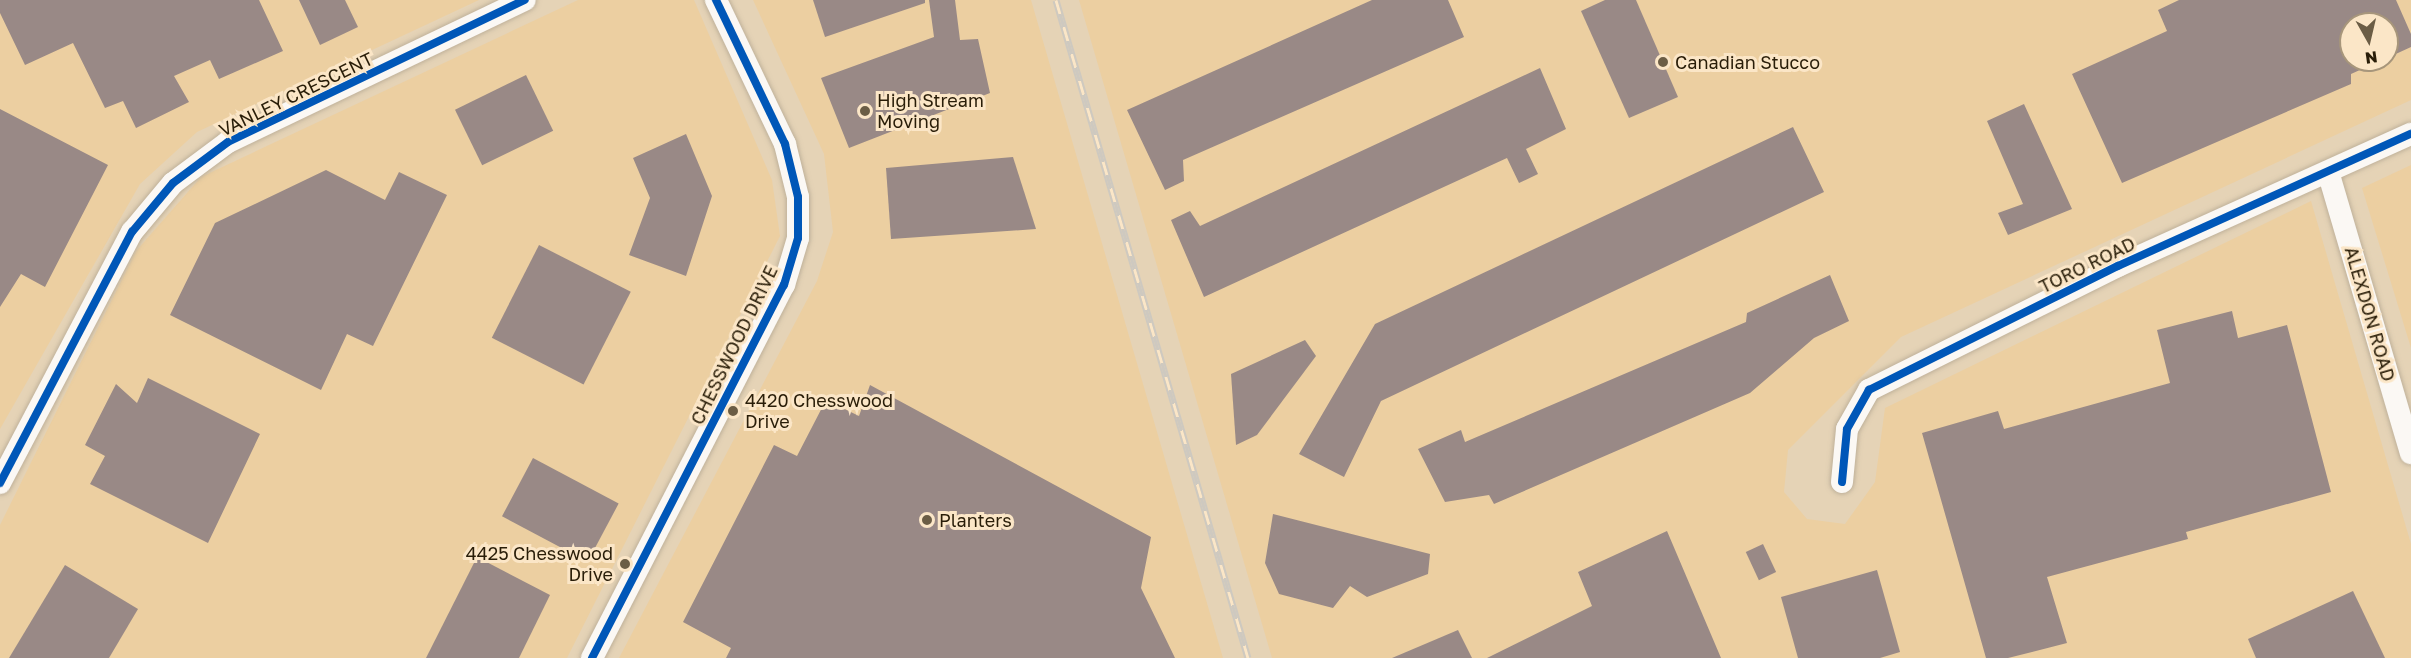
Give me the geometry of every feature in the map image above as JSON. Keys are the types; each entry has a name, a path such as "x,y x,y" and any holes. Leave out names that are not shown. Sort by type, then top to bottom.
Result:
{"street":[{"name":"VANLEY CRESCENT","path":"0,483 132,232 173,183 228,142 525,0"},
{"name":"CHESSWOOD DRIVE","path":"592,658 784,285 798,238 798,196 785,144 716,0"},
{"name":"TORO ROAD","path":"1842,482 1847,429 1869,390 2118,266 2329,175 2411,134"},
{"name":"ALEXDON ROAD","path":"2329,175 2411,453"}],"shaded area":[{"path":"0,0 479,0 197,132 140,184 0,429"},
{"path":"578,0 694,0 772,180 780,236 567,658 0,658 0,525 136,251 201,177"},
{"path":"753,0 1031,0 1223,658 619,658 817,281 833,232 824,154"},
{"path":"1079,0 2411,0 2411,100 1901,337 1788,450 1784,492 1807,519 1845,524 1875,482 1885,408 2311,201 2411,544 2411,658 1272,658"},
{"path":"2411,165 2411,348 2362,188"}],"building":[{"path":"0,0 259,0 283,51 219,79 210,60 174,76 189,102 136,128 123,101 105,108 73,43 25,65 0,13"},
{"path":"299,0 345,0 358,27 320,45"},
{"path":"813,0 925,0 925,3 825,37"},
{"path":"929,0 955,0 960,40 978,39 990,93 849,148 821,78 934,37"},
{"path":"1372,0 1448,0 1464,37 1183,160 1184,181 1165,190 1127,110"},
{"path":"1605,0 1636,0 1678,97 1629,118 1581,11"},
{"path":"2179,0 2396,0 2411,34 2411,47 2399,52 2399,12 2339,12 2339,72 2355,72 2351,74 2351,84 2122,183 2072,74 2167,31 2158,10"},
{"path":"1540,68 1566,129 1526,149 1538,174 1519,183 1507,158 1204,297 1171,220 1190,211 1200,226"},
{"path":"526,75 553,131 482,165 455,110"},
{"path":"2024,104 2072,209 2008,235 1998,213 2023,204 1987,121"},
{"path":"0,109 108,165 45,287 21,274 0,307"},
{"path":"1793,127 1824,192 1381,401 1344,477 1299,454 1375,324"},
{"path":"686,134 712,196 686,276 629,255 650,198 633,158"},
{"path":"1013,157 1036,229 891,239 886,168"},
{"path":"326,170 385,200 399,172 447,195 373,346 347,334 321,390 170,315 215,223"},
{"path":"539,245 631,292 584,384 492,338"},
{"path":"1830,275 1849,321 1814,338 1750,393 1494,504 1489,495 1445,502 1418,449 1461,430 1465,442 1746,322 1747,313"},
{"path":"2232,311 2238,338 2287,325 2331,492 2186,532 2188,539 2047,577 2067,643 2008,658 1986,658 1922,433 1998,411 2004,429 2170,383 2157,330"},
{"path":"1305,340 1316,356 1257,435 1236,445 1231,374"},
{"path":"148,378 260,434 208,543 90,484 105,456 85,445 116,384 137,403"},
{"name":"Planters","path":"870,385 1151,537 1141,588 1175,658 726,658 731,648 683,622 774,445 797,456 826,400 859,416"},
{"path":"533,458 619,504 588,562 502,516"},
{"path":"1273,514 1430,554 1428,574 1367,597 1350,586 1333,608 1279,594 1265,563"},
{"path":"1667,531 1721,658 1487,658 1592,606 1578,572"},
{"path":"1763,544 1776,572 1759,580 1746,552"},
{"path":"477,557 550,595 519,658 426,658"},
{"path":"65,565 138,609 109,658 9,658"},
{"path":"1877,570 1900,652 1880,658 1798,658 1781,597"},
{"path":"2353,591 2385,658 2256,658 2248,639"},
{"path":"1458,630 1472,658 1392,658"}],"railway":[{"path":"1056,0 1248,658"}],"cycle path":[{"path":"0,483 132,232 173,183 228,142 525,0"},
{"path":"592,658 784,285 798,238 798,197 785,144 716,0"},
{"path":"1842,482 1847,429 1869,390 2118,266 2411,134"}],"place":[{"name":"Canadian Stucco","path":"1663,62"},
{"name":"High Stream Moving","path":"865,111"},
{"name":"4420 Chesswood Drive","path":"733,411"},
{"name":"Planters","path":"927,520"},
{"name":"4425 Chesswood Drive","path":"625,564"}]}
